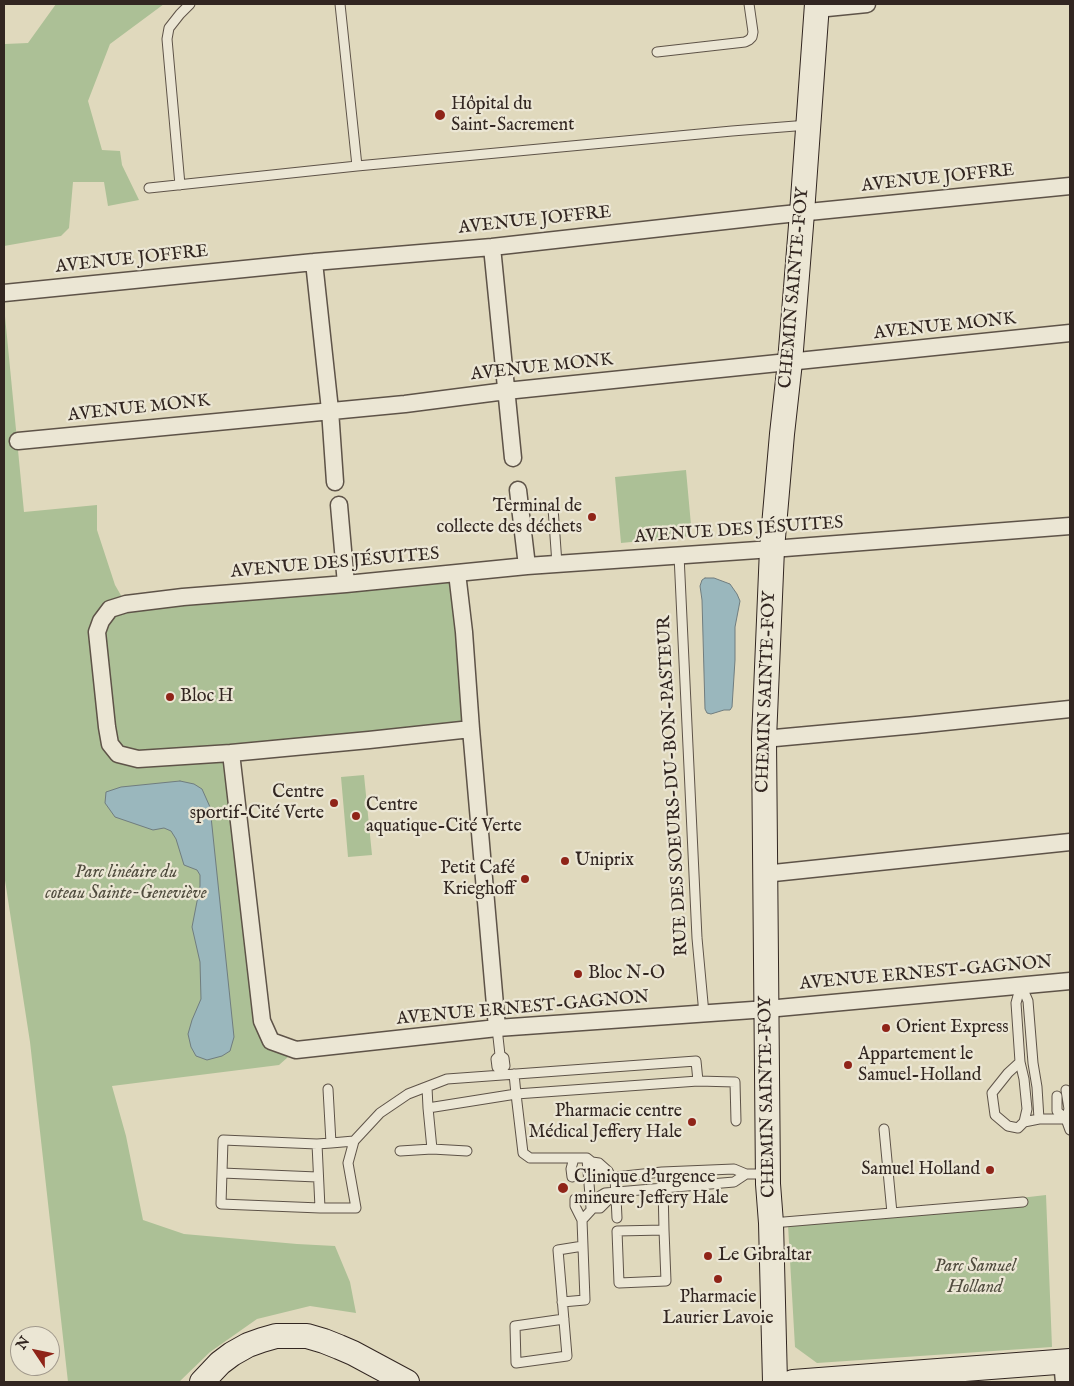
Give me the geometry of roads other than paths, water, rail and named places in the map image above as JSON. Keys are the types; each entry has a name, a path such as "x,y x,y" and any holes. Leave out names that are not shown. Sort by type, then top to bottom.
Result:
{"main road":[{"name":"CHEMIN SAINTE-FOY","path":"776,1382 770,1223 757,1174 767,1009 764,739 772,549 790,362 817,7"},
{"path":"202,1382 220,1363 232,1354 248,1345 276,1336 307,1336 324,1340 353,1352 407,1382"},
{"path":"792,1382 914,1378 1066,1368"}],"street":[{"path":"817,7 867,4"},
{"name":"AVENUE JOFFRE","path":"4,293 314,262 492,247 1070,186"},
{"path":"492,247 513,458"},
{"path":"314,262 330,410 335,482"},
{"name":"AVENUE MONK","path":"18,441 405,404 506,391 1070,333"},
{"path":"518,490 527,566"},
{"path":"339,506 346,584"},
{"name":"AVENUE DES JÉSUITES","path":"471,729 231,753 138,759 118,754 110,744 106,727 97,632 110,609 126,604 183,596 346,584 527,566 1070,526"},
{"path":"457,573 464,632 497,1028"},
{"path":"764,739 1070,709"},
{"name":"AVENUE ERNEST-GAGNON","path":"231,753 262,1021 271,1041 296,1050 497,1028 767,1009 1070,981"},
{"path":"764,874 1070,842"}],"lane":[{"path":"180,185 167,39 170,28 190,4"},
{"path":"340,4 357,166"},
{"path":"657,52 749,40 753,32 749,4"},
{"path":"149,188 357,166 808,125"},
{"path":"553,508 558,564"},
{"name":"RUE DES SOEURS-DU-BON-PASTEUR","path":"679,555 697,938 704,1014"},
{"path":"1020,1062 1008,1073 992,1093 995,1116 1008,1126 1018,1128 1024,1122 1027,1109 1020,1062 1016,1003 1021,985"},
{"path":"1021,985 1028,1001 1040,1119"},
{"path":"497,1028 500,1054 496,1059 497,1067 502,1073"},
{"path":"354,1142 317,1144 223,1140 221,1204 356,1208 348,1163 354,1142 380,1112 408,1094 447,1079 502,1073 514,1074 696,1062 698,1082"},
{"path":"514,1074 523,1153 530,1158 590,1160"},
{"path":"428,1108 516,1094 698,1082 735,1082 736,1121"},
{"path":"427,1087 432,1149"},
{"path":"328,1089 331,1143"},
{"path":"1066,1090 1070,1130"},
{"path":"1057,1096 1057,1111 1068,1119"},
{"path":"1027,1109 1040,1119"},
{"path":"1024,1122 1040,1119 1068,1119"},
{"path":"884,1129 892,1213"},
{"path":"317,1144 320,1208"},
{"path":"400,1150 467,1151"},
{"path":"572,1177 571,1169 574,1158"},
{"path":"590,1160 594,1167 604,1176 734,1169 757,1174"},
{"path":"590,1160 592,1209"},
{"path":"662,1172 666,1281 619,1284 617,1231 664,1230"},
{"path":"222,1173 318,1177"},
{"path":"582,1220 592,1209 600,1208 613,1193 734,1182 757,1174"},
{"path":"613,1176 616,1218"},
{"path":"562,1302 585,1300 582,1220 574,1198"},
{"path":"770,1223 1023,1202"},
{"path":"564,1319 515,1326 516,1363 567,1356 564,1319 562,1302 558,1250 583,1246"}],"water":[{"path":"705,578 714,578 730,584 740,601 735,627 732,707 730,710 711,714 707,713 705,709 700,586"},
{"path":"180,781 194,784 202,789 210,807 234,1037 230,1051 222,1056 207,1060 196,1056 191,1047 188,1034 201,999 200,962 192,927 200,886 200,875 197,870 184,865 176,839 171,831 164,828 153,830 115,817 105,803 106,792 121,787"}],"place":[{"name":"Hôpital du Saint-Sacrement","path":"440,115"},
{"name":"Terminal de collecte des déchets","path":"592,517"},
{"name":"Bloc H","path":"170,697"},
{"name":"Centre sportif-Cité Verte","path":"334,803"},
{"name":"Centre aquatique-Cité Verte","path":"356,816"},
{"name":"Uniprix","path":"565,861"},
{"name":"Petit Café Krieghoff","path":"525,879"},
{"name":"Bloc N-O","path":"578,974"},
{"name":"Orient Express","path":"886,1028"},
{"name":"Appartement le Samuel-Holland","path":"848,1065"},
{"name":"Pharmacie centre Médical Jeffery Hale","path":"692,1122"},
{"name":"Samuel Holland","path":"990,1170"},
{"name":"Clinique d’urgence mineure Jeffery Hale","path":"563,1188"},
{"name":"Le Gibraltar","path":"708,1256"},
{"name":"Pharmacie Laurier Lavoie","path":"718,1279"}],"park label":[{"name":"Parc linéaire du coteau Sainte-Geneviève","path":"126,883"},
{"name":"Parc Samuel Holland","path":"975,1277"}]}
